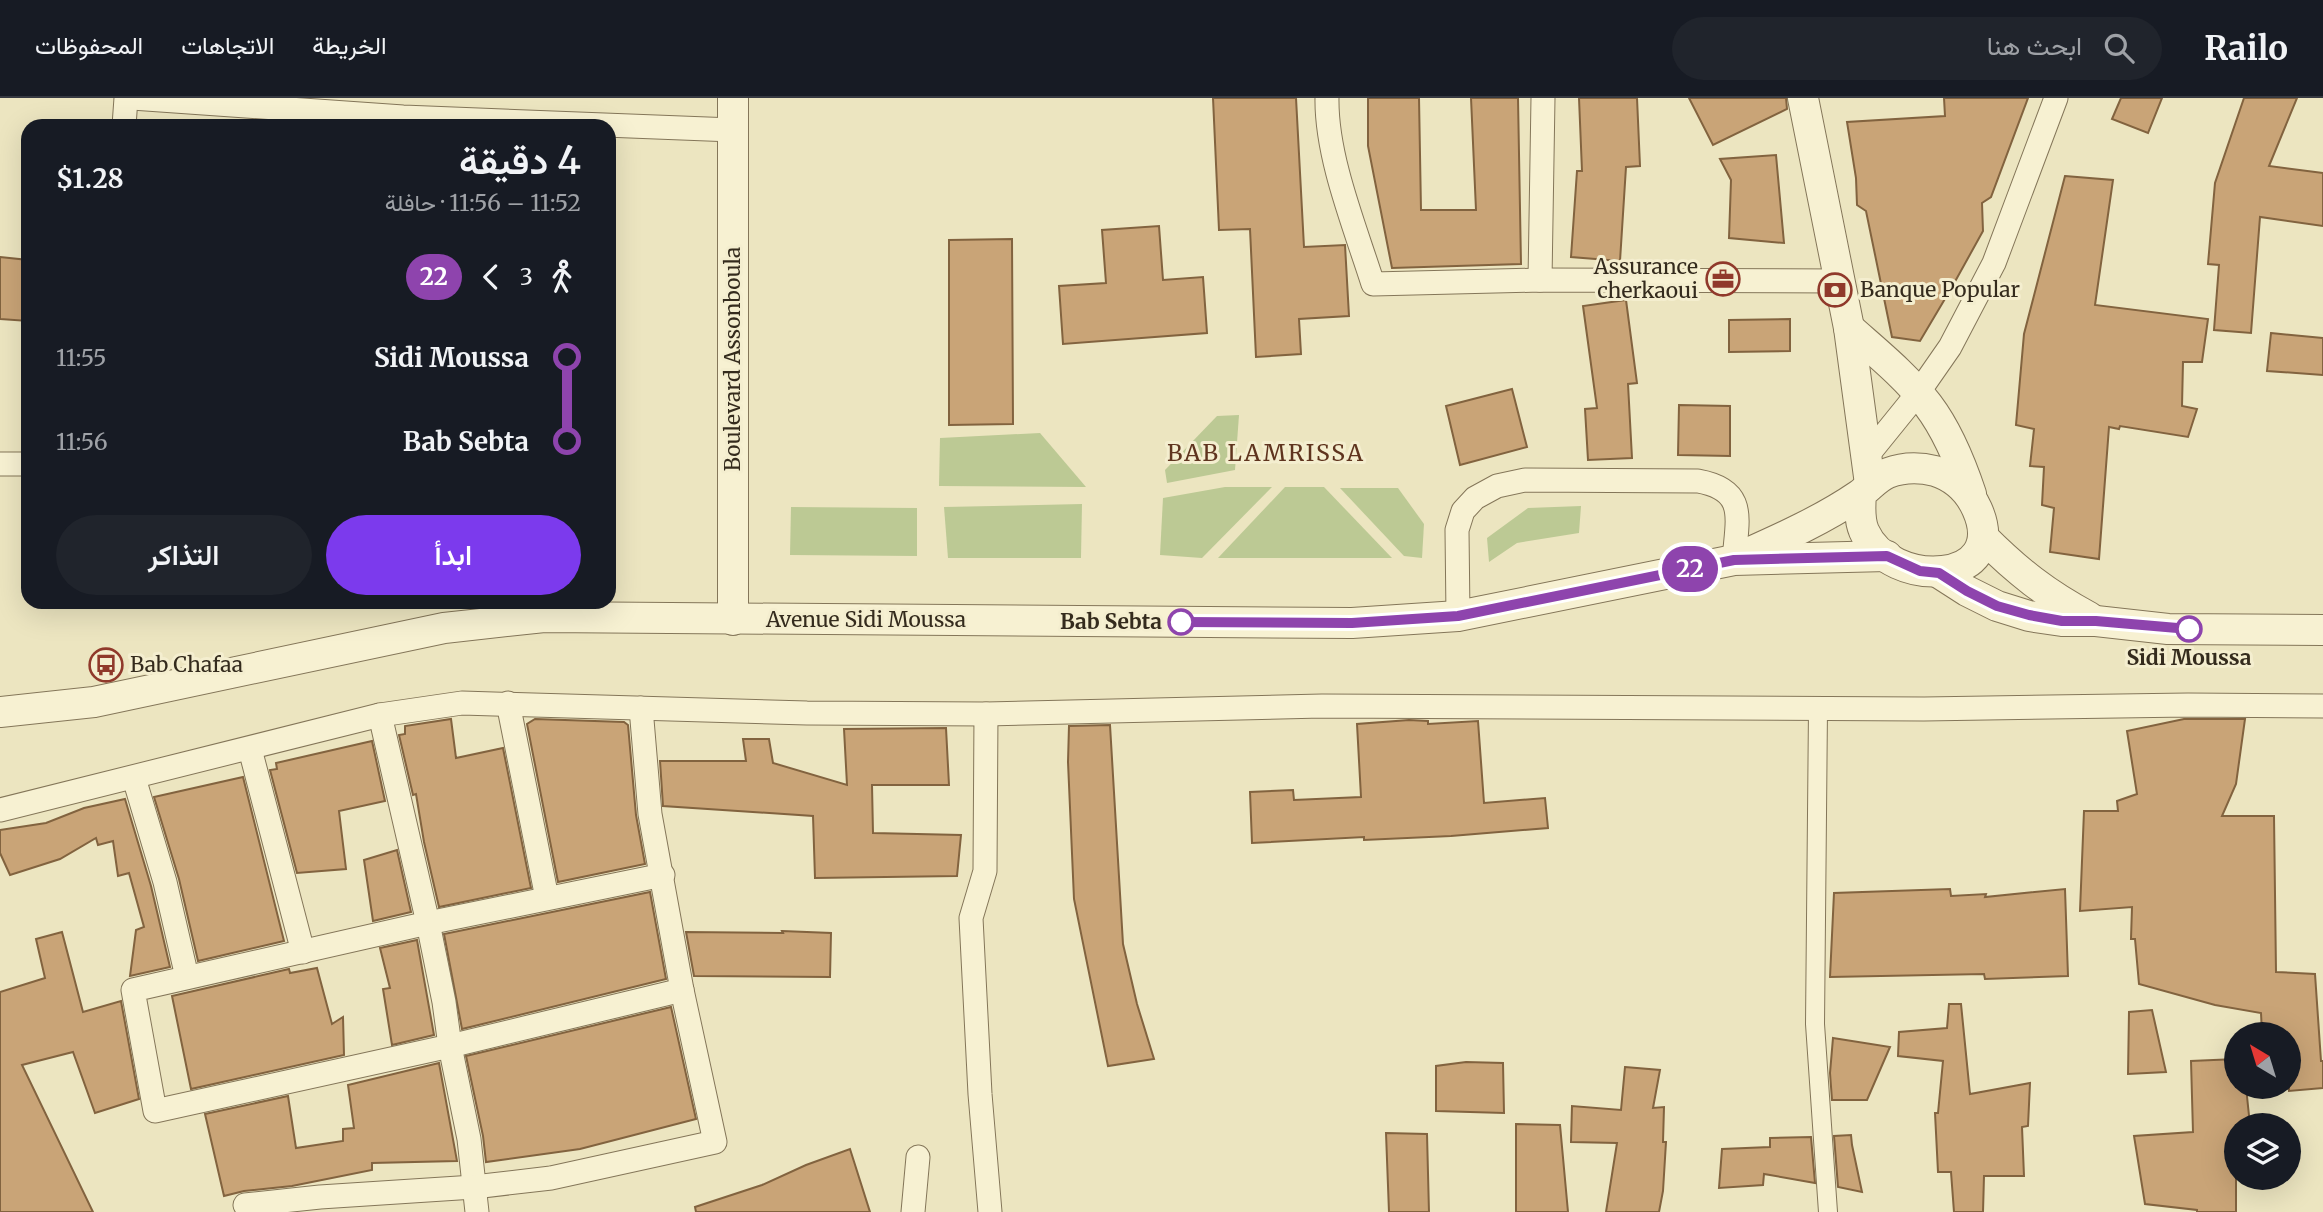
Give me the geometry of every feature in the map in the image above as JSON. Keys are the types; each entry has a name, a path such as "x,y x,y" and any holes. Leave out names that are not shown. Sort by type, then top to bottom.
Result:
{"street":[{"path":"124,119 126,98"},
{"path":"132,98 403,108 568,119"},
{"name":"Boulevard Assonboula","path":"733,98 733,620"},
{"path":"1327,98 1327,117 1342,187 1373,284 1540,280 1841,281"},
{"path":"1540,280 1543,98"},
{"path":"1803,98 1849,328 1866,478 1859,512 1863,530 1873,545 1887,556 1920,571 1953,571 1967,563 1977,551 1983,537 1978,510 1960,484 1943,474 1924,468 1905,468 1866,478"},
{"path":"1866,478 1950,346 1994,263 2056,98"},
{"path":"616,122 733,130"},
{"path":"1849,328 1930,407 1964,472 1972,499"},
{"path":"0,464 21,464"},
{"name":"Avenue Sidi Moussa","path":"1734,560 1799,528 1866,478"},
{"path":"1458,616 1457,530 1463,512 1475,498 1497,486 1525,480 1698,481 1718,484 1736,504 1734,560"},
{"path":"1983,537 2016,570 2045,592 2096,621"},
{"name":"Avenue Sidi Moussa","path":"0,712 94,702 444,628 544,617 1352,623 1458,616 1734,560 1887,556"},
{"path":"1939,573 1997,606 2062,621 2096,621 2168,629 2323,630"},
{"path":"0,810 380,715 462,703 807,713 986,714 1322,706 1818,709 2323,706"},
{"path":"508,703 521,779 547,898"},
{"path":"245,1205 474,1186 586,1172 715,1142 682,990 650,814 641,708"},
{"path":"1818,709 1815,1024 1828,1212"},
{"path":"986,714 985,871 971,918 979,1081 990,1212"},
{"path":"380,715 428,923 465,1118 477,1212"},
{"path":"250,749 303,952"},
{"path":"134,778 164,882 187,977"},
{"path":"663,874 428,923 132,990 155,1111 450,1046 682,990"},
{"path":"912,1212 918,1157"}],"green space":[{"path":"1239,415 1235,470 1167,483 1165,470 1217,416"},
{"path":"1040,433 1086,487 939,486 940,438"},
{"path":"1225,487 1272,487 1202,558 1160,555 1163,498"},
{"path":"1285,487 1324,487 1392,558 1218,558"},
{"path":"1340,488 1398,488 1424,524 1422,558 1404,556"},
{"path":"1082,504 1081,558 948,558 944,507"},
{"path":"1581,506 1579,533 1517,543 1489,562 1487,538 1528,508"},
{"path":"791,507 917,508 917,556 790,555"}],"building":[{"path":"1213,98 1296,98 1304,247 1345,245 1349,316 1299,319 1301,354 1256,357 1250,229 1219,230"},
{"path":"1368,98 1419,98 1421,210 1476,210 1471,98 1518,98 1521,264 1392,268 1368,146"},
{"path":"1579,98 1637,98 1640,166 1626,167 1620,261 1571,257 1577,171 1582,171"},
{"path":"1689,98 1786,98 1787,109 1713,145"},
{"path":"1944,98 2028,98 1991,197 1982,203 1983,231 1952,287 1920,341 1892,337 1866,211 1857,205 1856,178 1847,122 1945,116"},
{"path":"2121,98 2162,98 2148,133 2112,119"},
{"path":"2244,98 2297,98 2269,166 2323,173 2323,226 2260,217 2251,333 2214,330 2219,265 2208,264 2215,183"},
{"path":"1776,155 1784,243 1729,238 1731,180 1720,159"},
{"path":"2065,176 2113,180 2095,305 2208,319 2202,362 2183,362 2182,406 2197,409 2188,437 2120,426 2119,429 2109,427 2099,559 2050,552 2054,508 2042,505 2044,467 2030,466 2034,429 2016,425 2024,334"},
{"path":"1159,226 1163,280 1203,277 1207,333 1063,344 1059,286 1106,283 1102,230"},
{"path":"1012,239 1013,424 949,425 949,240"},
{"path":"0,257 21,259 21,320 0,319"},
{"path":"1626,300 1637,383 1628,384 1632,458 1588,460 1585,409 1597,408 1583,306"},
{"path":"1790,319 1790,351 1729,352 1729,320"},
{"path":"2271,333 2323,338 2323,375 2267,371"},
{"path":"1512,389 1527,447 1460,465 1446,406"},
{"path":"1679,405 1730,406 1730,456 1678,455"},
{"path":"451,719 456,758 503,748 531,888 439,907 416,794 413,795 399,735 405,734 405,726"},
{"path":"535,719 624,722 628,725 636,815 645,864 558,882 527,724"},
{"path":"2184,719 2245,719 2236,784 2222,816 2274,816 2276,972 2315,974 2323,1088 2301,1090 2301,1022 2261,1022 2261,1013 2215,1005 2139,984 2135,939 2131,939 2132,907 2080,911 2084,811 2118,811 2117,801 2137,794 2127,731"},
{"path":"1428,721 1428,724 1478,721 1484,803 1545,798 1548,828 1451,836 1252,843 1250,792 1293,790 1294,800 1361,797 1357,724"},
{"path":"1110,725 1123,944 1154,1059 1108,1066 1074,899 1068,762 1069,726"},
{"path":"946,728 949,785 872,785 873,833 961,835 957,876 815,878 813,816 663,806 660,761 746,761 743,739 769,739 773,763 847,785 844,729"},
{"path":"372,741 385,801 339,811 346,869 297,873 270,770 277,769 276,763"},
{"path":"243,777 284,941 198,961 179,879 154,797"},
{"path":"125,799 151,886 170,967 130,976 136,930 144,927 129,873 118,876 113,841 98,845 96,838 60,859 10,875 0,853 0,830 46,823 84,808"},
{"path":"397,850 411,912 373,921 364,860"},
{"path":"1950,889 1951,896 1986,894 1985,897 2065,889 2068,976 1985,979 1984,974 1830,977 1834,893"},
{"path":"650,892 666,979 462,1029 444,934"},
{"path":"782,931 831,933 830,977 694,976 686,932 783,933"},
{"path":"62,932 83,1012 121,1001 139,1099 95,1113 73,1052 22,1065 93,1212 0,1212 0,992 45,978 36,939"},
{"path":"417,940 434,1035 392,1045 383,989 390,988 380,948"},
{"path":"317,968 332,1024 343,1017 344,1055 191,1089 172,996 289,969 290,973"},
{"path":"1949,1004 1961,1004 1970,1094 2030,1083 2028,1126 2022,1127 2024,1176 1984,1176 1983,1212 1954,1212 1951,1172 1938,1172 1935,1113 1938,1113 1943,1061 1898,1056 1899,1032 1947,1028"},
{"path":"671,1007 696,1119 580,1149 486,1162 466,1056"},
{"path":"2152,1010 2166,1072 2128,1074 2129,1012"},
{"path":"1833,1038 1890,1047 1867,1100 1832,1100 1830,1073"},
{"path":"2224,1060 2224,1099 2247,1099 2249,1113 2224,1113 2224,1190 2236,1190 2236,1212 2197,1212 2145,1204 2134,1136 2193,1132 2191,1061"},
{"path":"1466,1062 1503,1063 1504,1113 1436,1111 1436,1066"},
{"path":"439,1063 457,1161 372,1163 372,1170 224,1196 205,1114 288,1096 296,1148 343,1141 343,1129 354,1128 348,1085"},
{"path":"1625,1067 1660,1070 1653,1108 1664,1107 1663,1142 1666,1142 1659,1212 1606,1212 1617,1143 1571,1142 1572,1106 1621,1110"},
{"path":"1516,1124 1560,1125 1568,1212 1516,1212"},
{"path":"1386,1133 1427,1134 1429,1212 1389,1212"},
{"path":"1851,1135 1862,1192 1838,1187 1834,1136"},
{"path":"1811,1137 1815,1183 1764,1174 1763,1185 1719,1188 1722,1149 1770,1147 1770,1138"},
{"path":"850,1149 870,1212 696,1212 695,1207 762,1185"}],"bus line":[{"name":"22","path":"1181,622 1352,623 1458,616 1734,560 1887,556 1920,571 1939,573 1997,606 2029,615 2062,621 2096,621 2189,629"}],"place":[{"name":"Assurance cherkaoui","path":"1723,279"},
{"name":"Banque Popular","path":"1835,290"},
{"name":"Bab Sebta","path":"1181,622"},
{"name":"Sidi Moussa","path":"2189,629"},
{"name":"Bab Chafaa","path":"106,665"}],"district":[{"name":"BAB LAMRISSA","path":"1266,453"}]}
